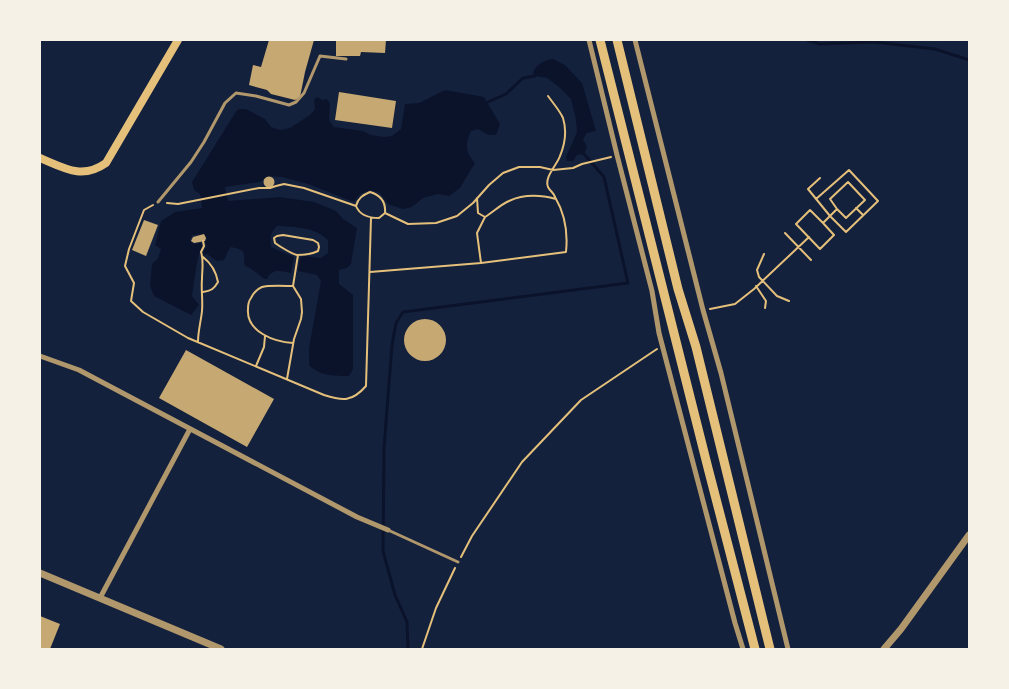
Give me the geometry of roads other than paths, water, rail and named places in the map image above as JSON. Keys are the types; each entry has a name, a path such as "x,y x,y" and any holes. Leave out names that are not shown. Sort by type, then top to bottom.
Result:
{"main road":[{"path":"40,158 73,172 92,171 106,163 178,40"},
{"path":"600,40 755,649"},
{"path":"617,40 678,289 698,357 770,649"}],"street":[{"path":"589,40 652,291 659,333 743,649"},
{"path":"635,40 703,310 721,373 788,649"},
{"path":"40,356 79,370 357,517 388,530"},
{"path":"100,598 190,429"},
{"path":"884,649 969,535"},
{"path":"40,573 221,649"}],"lane":[{"path":"158,202 191,162 225,103 236,93 289,105 296,102 304,93 320,56 346,59"},
{"path":"388,530 458,562"}],"water":[{"path":"553,59 565,65 582,83 596,131 587,133 583,139 587,147 584,154 577,155 573,161 567,161 566,157 577,132 571,99 547,78 535,76 533,73 541,63"},
{"path":"445,90 484,97 500,124 496,135 488,135 478,129 471,131 467,148 469,155 475,163 460,188 449,196 438,194 423,198 412,207 403,209 388,204 380,193 370,190 360,194 354,202 308,184 282,177 268,176 260,182 225,187 228,201 280,197 314,202 336,211 343,219 357,228 351,264 347,268 339,270 339,284 353,295 353,369 349,376 322,373 309,365 309,348 321,281 317,275 298,271 300,258 304,256 321,258 328,253 328,240 317,232 304,228 277,226 271,235 271,247 294,257 291,273 274,272 267,279 245,266 243,251 231,247 224,260 217,261 207,254 204,255 203,252 207,246 205,242 207,239 204,234 192,235 190,241 194,244 201,243 202,247 197,263 192,296 199,305 191,315 154,296 150,286 152,264 158,258 161,249 155,245 161,221 175,212 202,208 200,194 194,190 192,182 237,110 246,109 265,119 271,127 280,130 290,128 310,115 315,109 314,99 318,97 322,100 327,99 330,104 329,120 334,127 363,131 371,135 384,137 392,136 401,129 405,104 419,103"}],"waterway":[{"path":"807,40 820,44 874,42 935,49 969,60"},
{"path":"488,102 506,94 523,78 535,76"},
{"path":"408,649 407,622 395,595 383,551 384,448 392,345 396,323 403,312 628,283 604,177 584,154"}]}
